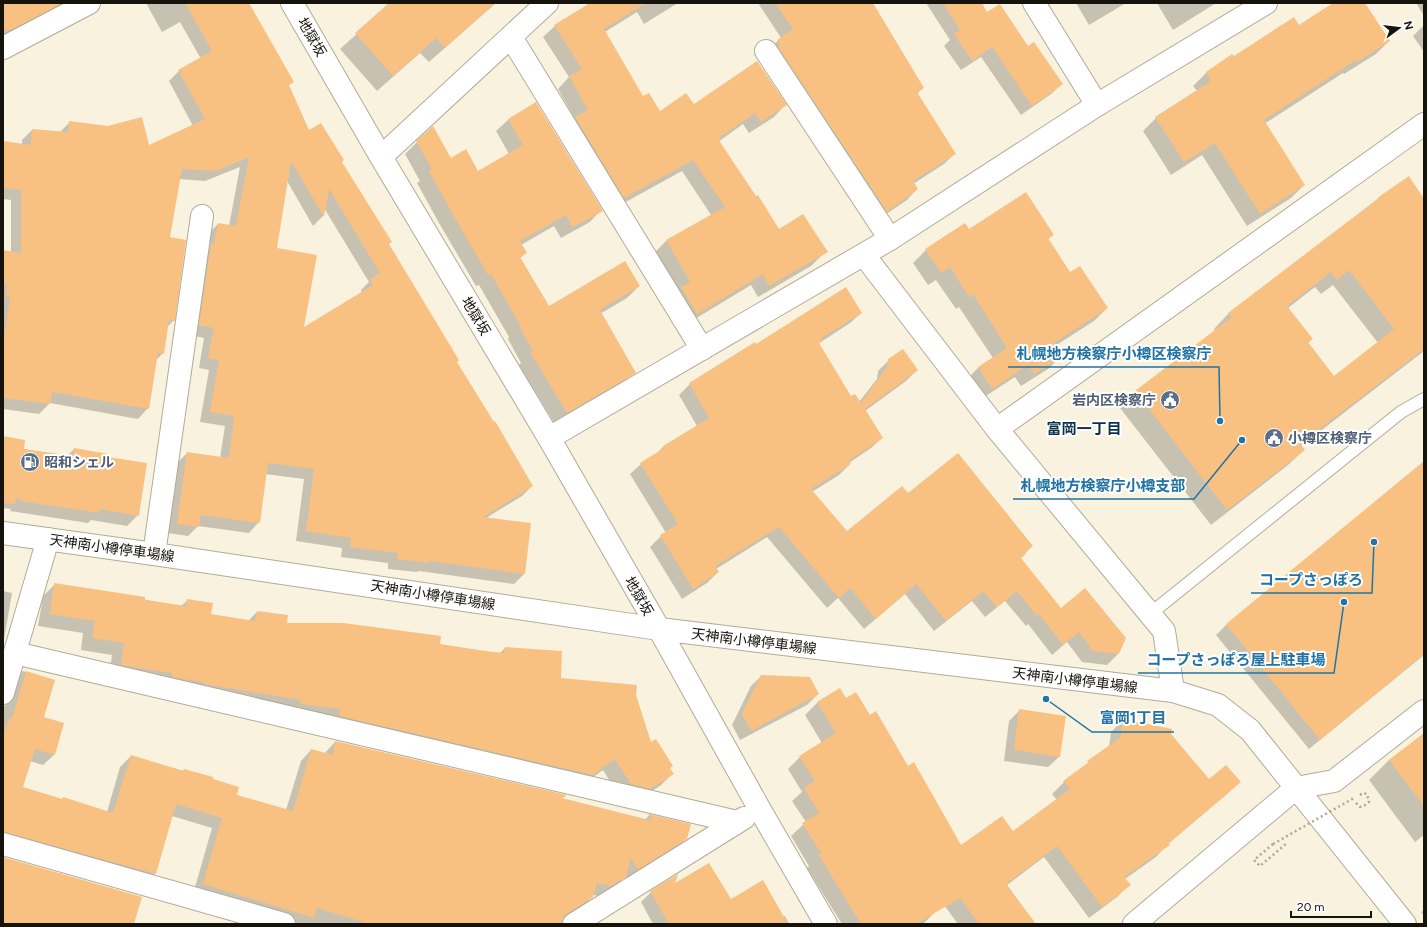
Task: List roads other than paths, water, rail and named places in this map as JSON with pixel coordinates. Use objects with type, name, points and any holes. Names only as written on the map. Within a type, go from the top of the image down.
[{"type":"street","points":[[3,48],[89,3]]},
{"type":"street","points":[[381,157],[547,3]]},
{"type":"street","points":[[1034,3],[1097,105]]},
{"type":"street","points":[[549,438],[864,255],[1097,105],[1263,4]]},
{"type":"street","name":"地獄坂","points":[[297,5],[381,157],[549,438],[826,924]]},
{"type":"street","points":[[511,37],[702,349]]},
{"type":"street","points":[[766,51],[890,239]]},
{"type":"street","points":[[997,429],[1424,124]]},
{"type":"street","points":[[154,554],[202,216]]},
{"type":"street","points":[[864,255],[997,429],[1164,631],[1173,691]]},
{"type":"street","name":"天神南小樽停車場線","points":[[3,533],[659,629],[1173,691],[1218,705],[1250,730],[1405,924]]},
{"type":"street","points":[[3,693],[48,539]]},
{"type":"street","points":[[14,653],[737,822]]},
{"type":"street","points":[[1134,924],[1296,788],[1334,781],[1424,710]]},
{"type":"street","points":[[574,924],[597,918],[759,808]]},
{"type":"street","points":[[3,844],[284,924]]},
{"type":"lane","points":[[1150,614],[1401,412],[1424,399]]},
{"type":"place","name":"岩内区検察庁","points":[[1170,400]]},
{"type":"place","name":"札幌地方検察庁小樽区検察庁","points":[[1220,421]]},
{"type":"place","name":"小樽区検察庁","points":[[1274,438]]},
{"type":"place","name":"札幌地方検察庁小樽支部","points":[[1242,440]]},
{"type":"place","name":"昭和シェル","points":[[30,462]]},
{"type":"place","name":"コープさっぽろ","points":[[1374,542]]},
{"type":"place","name":"コープさっぽろ屋上駐車場","points":[[1344,602]]},
{"type":"place","name":"富岡1丁目","points":[[1046,699]]},
{"type":"district","name":"富岡一丁目","points":[[1084,429]]}]
